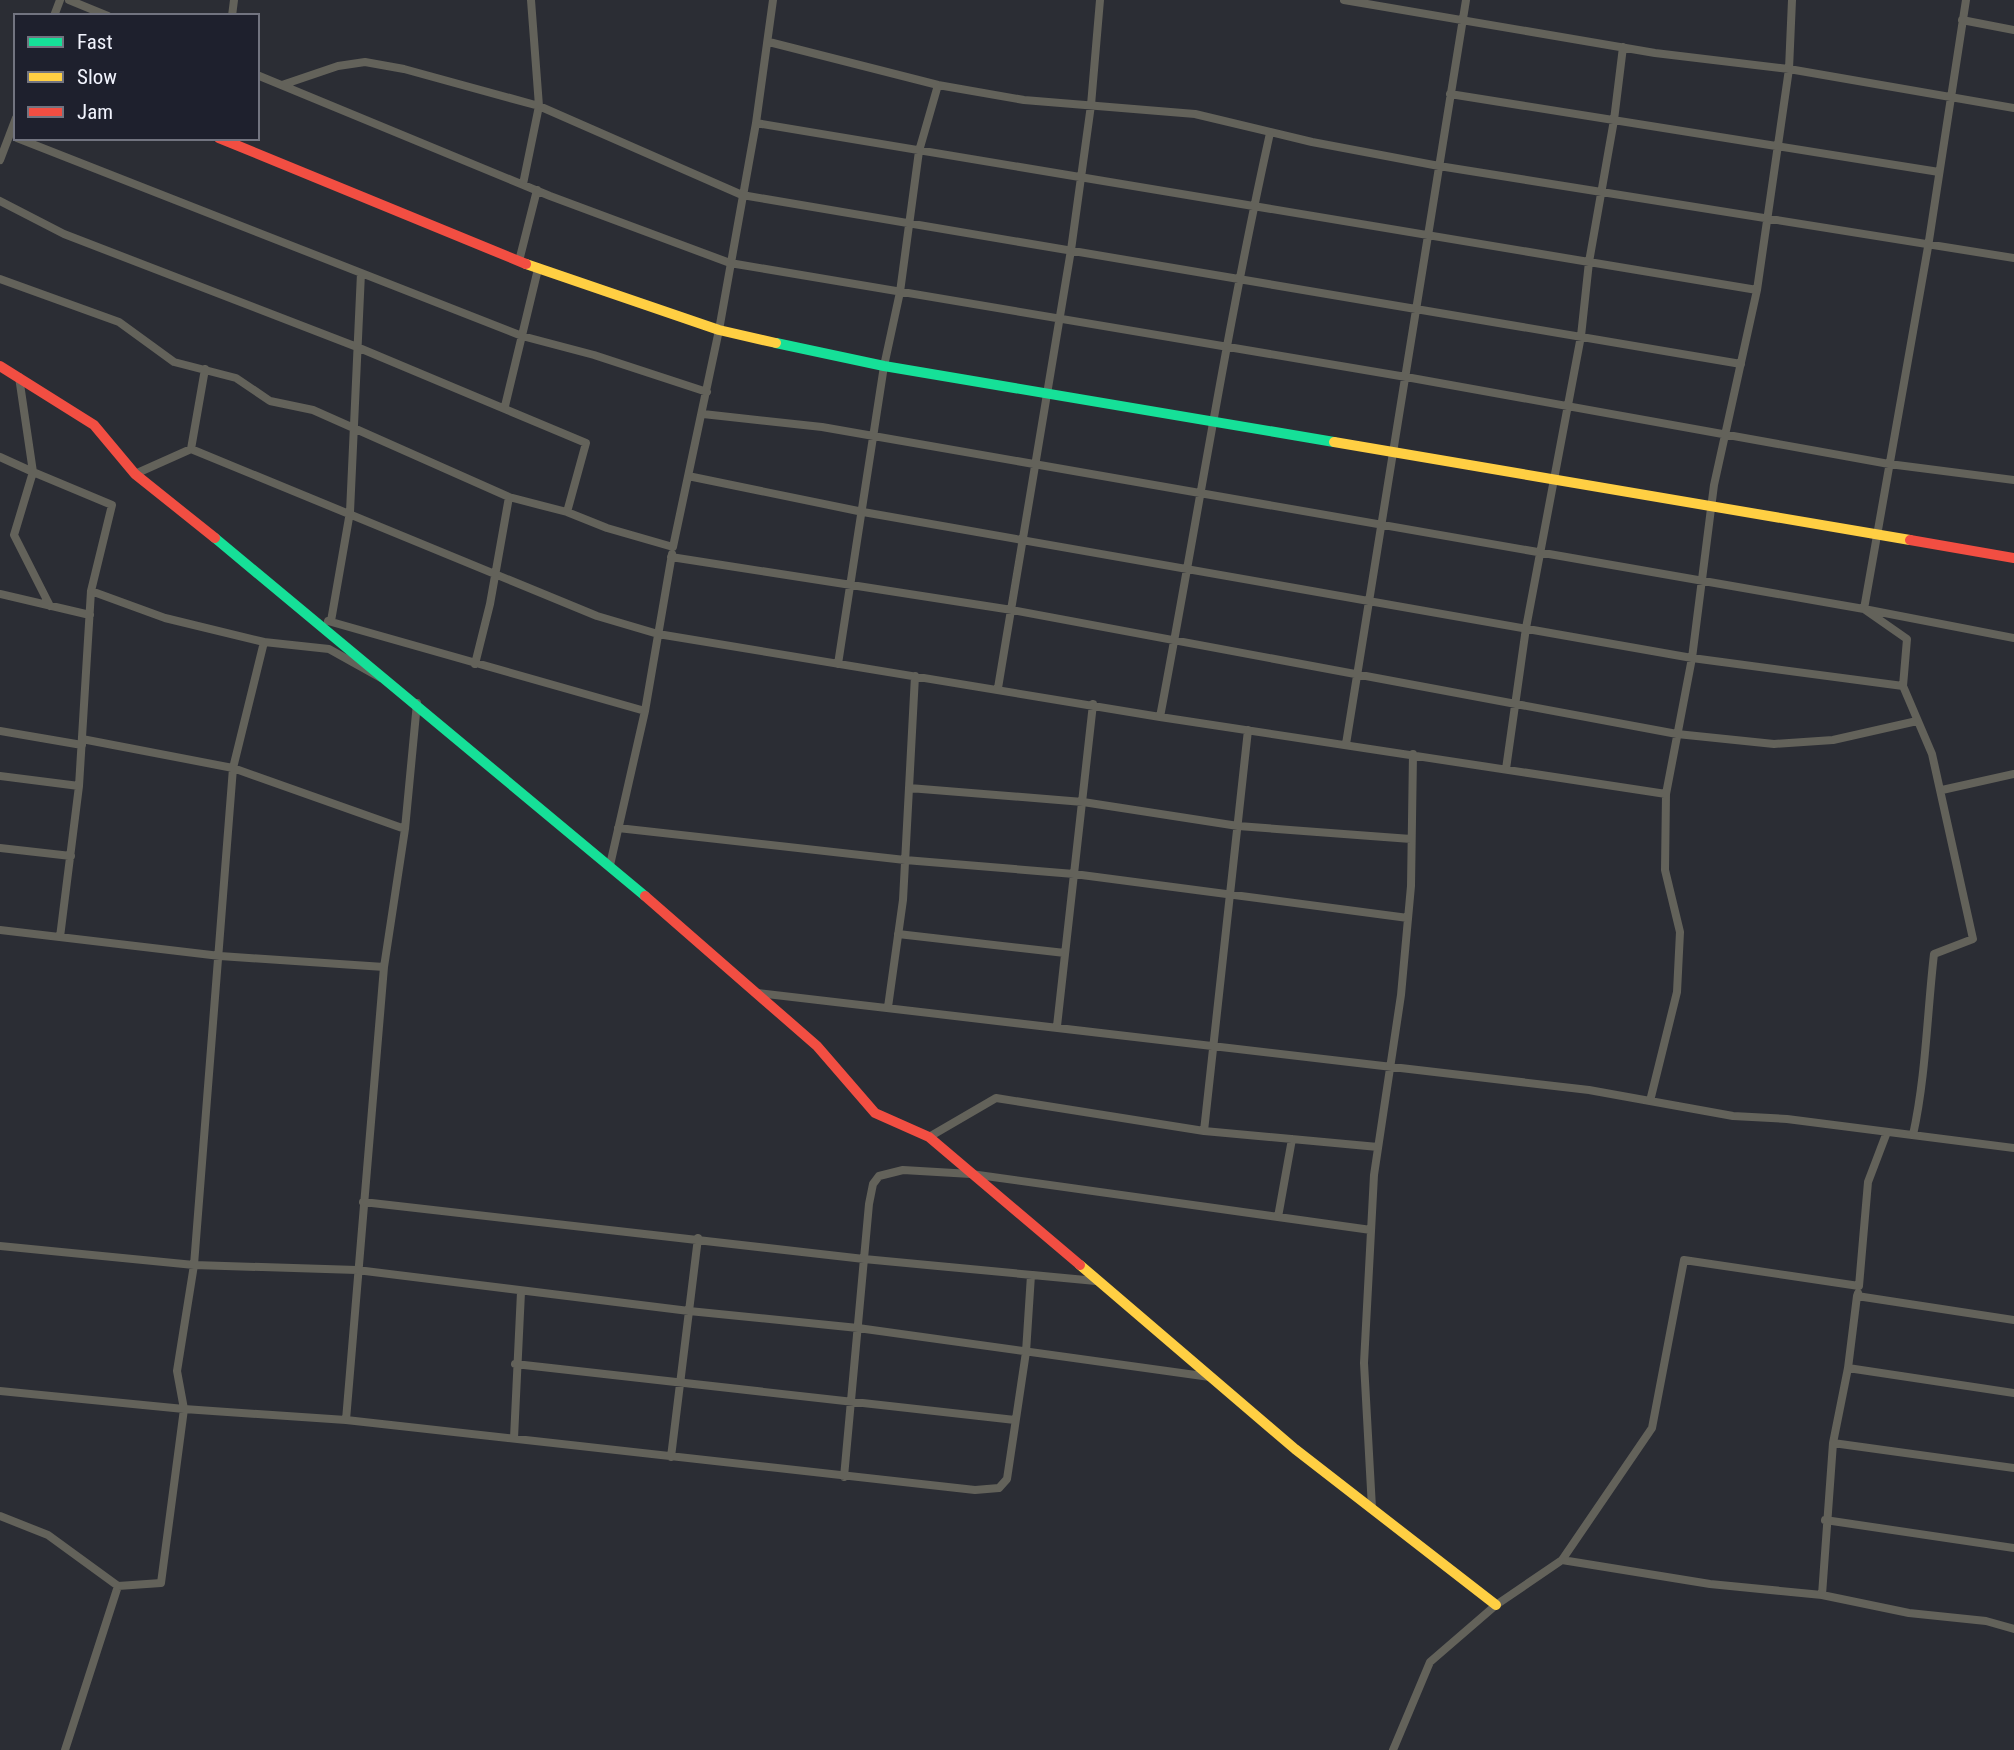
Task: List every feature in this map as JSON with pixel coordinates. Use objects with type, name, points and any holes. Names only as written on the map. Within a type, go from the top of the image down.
[{"type":"street","points":[[69,0],[103,14]]},
{"type":"street","points":[[523,184],[539,106],[530,0]]},
{"type":"street","points":[[610,865],[645,710],[671,557],[719,330],[756,123],[773,0]]},
{"type":"street","points":[[998,688],[1071,250],[1091,105],[1100,0]]},
{"type":"street","points":[[1344,0],[1623,47],[1789,69],[2014,108]]},
{"type":"street","points":[[1346,744],[1466,0]]},
{"type":"street","points":[[1650,1101],[1677,992],[1680,932],[1665,870],[1666,794],[1692,658],[1710,508],[1757,290],[1789,69],[1792,0]]},
{"type":"street","points":[[1864,609],[1928,247],[1966,0]]},
{"type":"street","points":[[1962,20],[2014,30]]},
{"type":"street","points":[[769,42],[938,85],[1024,100],[1195,114],[1270,133],[1439,166],[1928,247],[2014,258]]},
{"type":"street","points":[[1506,769],[1526,628],[1581,337],[1588,262],[1614,120],[1623,47]]},
{"type":"street","points":[[282,85],[338,66],[365,62],[404,69],[539,106],[742,195],[1741,363]]},
{"type":"street","points":[[259,76],[537,190],[730,263],[1406,377],[1889,464],[2014,480]]},
{"type":"street","points":[[838,664],[876,437],[884,366],[900,292],[919,151],[938,85]]},
{"type":"street","points":[[1450,94],[1939,172]]},
{"type":"street","points":[[756,123],[1757,290]]},
{"type":"street","points":[[1160,717],[1202,495],[1226,348],[1270,133]]},
{"type":"street","points":[[0,160],[14,137]]},
{"type":"street","points":[[22,140],[522,336],[707,392]]},
{"type":"street","points":[[224,140],[538,269],[719,330],[884,366],[1393,455],[2014,558]]},
{"type":"street","points":[[519,261],[537,190]]},
{"type":"street","points":[[0,201],[64,234],[505,406],[586,443],[567,512]]},
{"type":"street","points":[[505,406],[538,269]]},
{"type":"street","points":[[331,621],[350,512],[361,273]]},
{"type":"street","points":[[0,279],[118,322],[174,362],[236,378],[270,401],[313,410],[509,497],[567,512],[607,528],[673,547]]},
{"type":"street","points":[[0,366],[94,425],[135,474],[316,619],[610,865],[817,1046],[875,1113],[929,1138],[1210,1377],[1496,1605]]},
{"type":"street","points":[[191,449],[205,369]]},
{"type":"street","points":[[19,377],[33,472],[14,535],[50,606]]},
{"type":"street","points":[[703,414],[822,427],[1034,466],[1702,580],[2014,638]]},
{"type":"street","points":[[135,474],[191,449],[350,512],[597,616],[658,634],[998,688],[1160,717],[1666,794]]},
{"type":"street","points":[[0,457],[112,505],[91,592],[79,786],[60,937]]},
{"type":"street","points":[[688,476],[863,512],[1692,658],[1903,686]]},
{"type":"street","points":[[475,664],[509,497]]},
{"type":"street","points":[[671,557],[1012,610],[1677,734],[1774,744],[1833,740],[1917,721]]},
{"type":"street","points":[[91,592],[164,618],[264,642],[329,649],[397,687]]},
{"type":"street","points":[[0,594],[90,615]]},
{"type":"street","points":[[1864,609],[1907,639],[1903,686],[1932,754],[1942,790],[1973,939],[1934,954],[1921,1098],[1913,1135]]},
{"type":"street","points":[[316,619],[645,710]]},
{"type":"street","points":[[0,1517],[48,1535],[118,1586],[161,1583],[184,1409],[177,1371],[194,1265],[233,768],[264,642]]},
{"type":"street","points":[[888,1007],[905,860],[915,676]]},
{"type":"street","points":[[346,1420],[384,967],[405,829],[417,703]]},
{"type":"street","points":[[1057,1026],[1093,704]]},
{"type":"street","points":[[1204,1130],[1248,730]]},
{"type":"street","points":[[0,731],[233,768],[405,829]]},
{"type":"street","points":[[1372,1508],[1364,1363],[1371,1230],[1378,1147],[1391,1067],[1408,918],[1413,754]]},
{"type":"street","points":[[1942,790],[2014,774]]},
{"type":"street","points":[[0,776],[79,786]]},
{"type":"street","points":[[909,788],[1083,802],[1238,826],[1411,839]]},
{"type":"street","points":[[618,828],[905,860],[1074,874],[1408,918]]},
{"type":"street","points":[[0,848],[71,856]]},
{"type":"street","points":[[0,930],[220,956],[384,967]]},
{"type":"street","points":[[898,934],[1065,953]]},
{"type":"street","points":[[758,993],[1589,1090],[1733,1116],[1787,1118],[2014,1148]]},
{"type":"street","points":[[929,1138],[996,1098],[1204,1130],[1378,1147]]},
{"type":"street","points":[[1822,1595],[1825,1520],[1833,1443],[1848,1368],[1859,1286],[1868,1182],[1887,1132]]},
{"type":"street","points":[[1278,1217],[1292,1139]]},
{"type":"street","points":[[844,1477],[869,1204],[873,1184],[879,1176],[903,1170],[971,1174],[1371,1230]]},
{"type":"street","points":[[363,1202],[698,1238],[864,1259],[1096,1281]]},
{"type":"street","points":[[671,1457],[698,1238]]},
{"type":"street","points":[[0,1246],[194,1265],[357,1270],[521,1292],[858,1328],[1210,1377]]},
{"type":"street","points":[[1393,1750],[1430,1662],[1496,1605],[1562,1560],[1652,1428],[1684,1260],[1859,1286]]},
{"type":"street","points":[[0,1391],[184,1409],[346,1420],[844,1477],[975,1490],[999,1488],[1007,1479],[1026,1352],[1031,1275]]},
{"type":"street","points":[[514,1438],[515,1364],[521,1292]]},
{"type":"street","points":[[1857,1296],[2014,1320]]},
{"type":"street","points":[[515,1364],[1015,1420]]},
{"type":"street","points":[[1848,1368],[2014,1393]]},
{"type":"street","points":[[1833,1443],[2014,1468]]},
{"type":"street","points":[[1825,1520],[2014,1548]]},
{"type":"street","points":[[1562,1560],[1710,1584],[1822,1595],[1909,1613],[1986,1621],[2014,1629]]},
{"type":"street","points":[[65,1750],[118,1586]]},
{"type":"traffic: fast","points":[[776,343],[884,366],[1334,442]]},
{"type":"traffic: fast","points":[[215,538],[645,896]]},
{"type":"traffic: slow","points":[[526,264],[719,330],[776,343]]},
{"type":"traffic: slow","points":[[1334,442],[1910,540]]},
{"type":"traffic: slow","points":[[1080,1265],[1295,1449],[1496,1605]]},
{"type":"traffic: jam","points":[[224,140],[526,264]]},
{"type":"traffic: jam","points":[[0,366],[94,425],[135,474],[215,538]]},
{"type":"traffic: jam","points":[[1910,540],[2014,558]]},
{"type":"traffic: jam","points":[[645,896],[817,1046],[875,1113],[929,1137],[1080,1265]]}]
